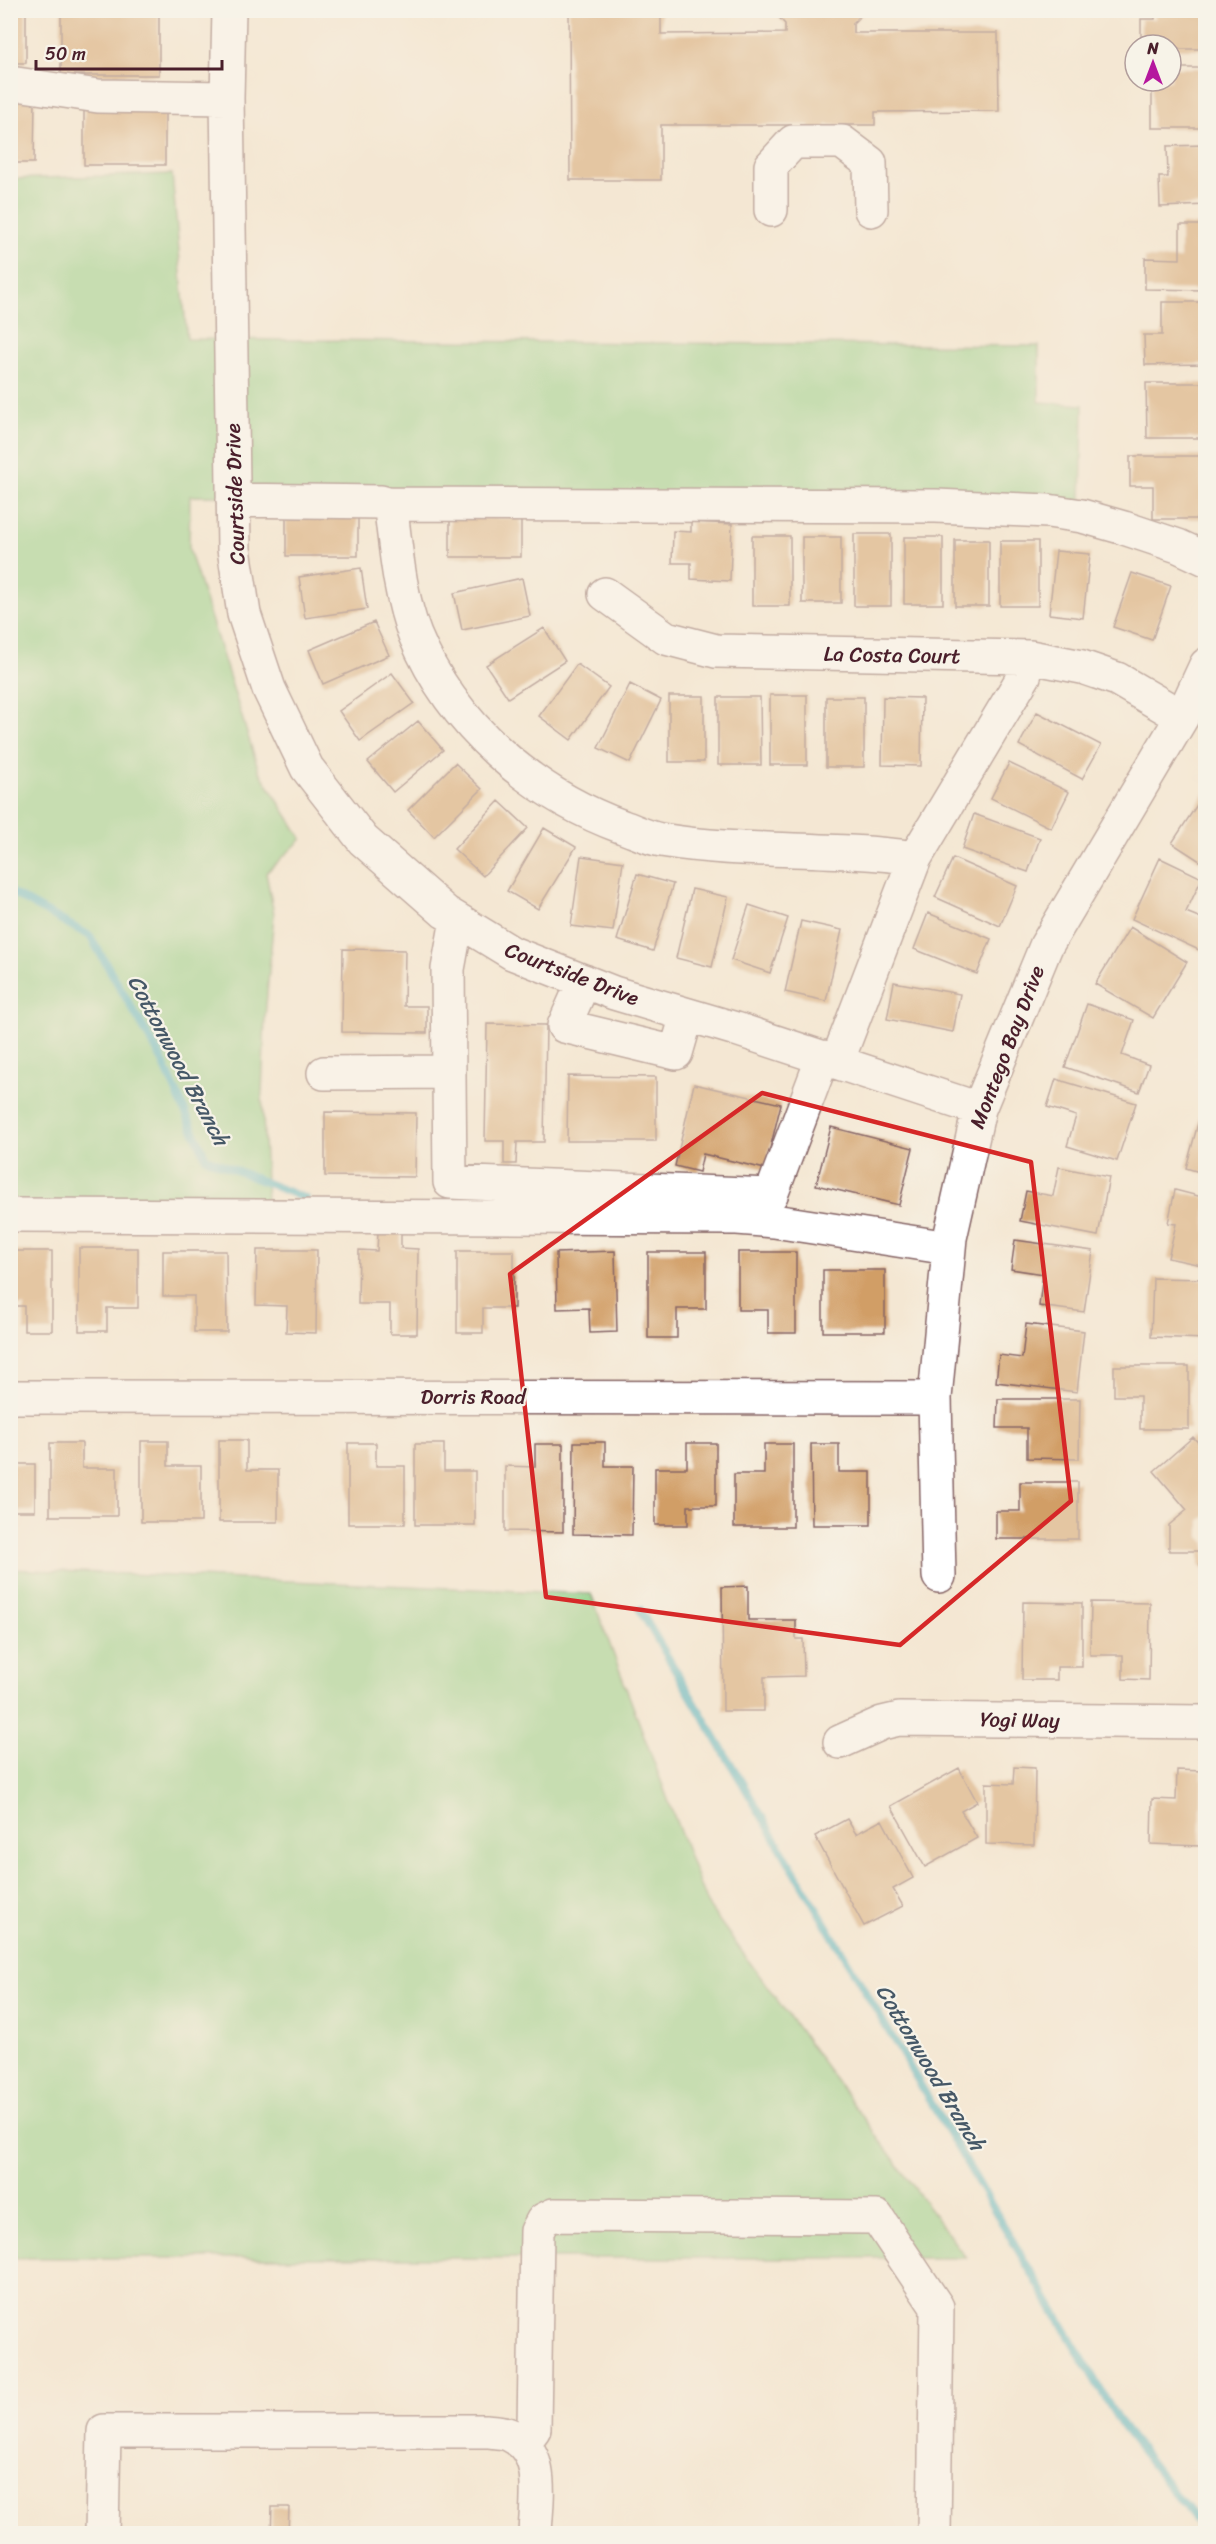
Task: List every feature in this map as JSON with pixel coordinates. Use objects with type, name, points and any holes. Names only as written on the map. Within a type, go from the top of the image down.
[{"type":"street","name":"Courtside Drive","points":[[229,10],[227,98],[234,549],[244,614],[269,689],[307,768],[363,840],[445,912],[512,954],[614,993],[979,1109]]},
{"type":"street","points":[[10,83],[98,96],[227,98]]},
{"type":"street","points":[[771,210],[771,166],[793,142],[842,142],[870,163],[871,210]]},
{"type":"street","points":[[233,500],[381,502],[387,504],[936,506],[1048,511],[1082,516],[1124,528],[1178,546],[1206,559]]},
{"type":"street","points":[[387,504],[391,510],[404,595],[415,634],[434,673],[467,719],[502,757],[555,796],[603,820],[658,840],[721,849],[868,851],[915,858]]},
{"type":"street","name":"La Costa Court","points":[[605,594],[666,638],[716,651],[1029,657],[1082,667],[1117,679],[1182,717]]},
{"type":"street","points":[[457,920],[448,969],[450,1182],[771,1195],[915,858],[1024,676],[1029,657]]},
{"type":"street","name":"Montego Bay Drive","points":[[939,1576],[935,1398],[949,1248],[979,1109],[1046,946],[1182,717],[1206,665]]},
{"type":"street","points":[[584,981],[564,1026],[676,1053],[687,1015]]},
{"type":"street","points":[[324,1073],[449,1072]]},
{"type":"street","points":[[10,1215],[737,1218],[774,1221],[949,1248]]},
{"type":"street","name":"Dorris Road","points":[[10,1397],[935,1398]]},
{"type":"street","name":"Yogi Way","points":[[840,1742],[882,1723],[899,1719],[1206,1722]]},
{"type":"street","points":[[523,2444],[534,2428],[537,2231],[543,2220],[553,2215],[878,2217],[937,2307],[934,2534]]},
{"type":"street","points":[[102,2534],[104,2431],[487,2431],[509,2435],[523,2444],[533,2458],[536,2471],[535,2534]]},
{"type":"highlighted area","points":[[762,1093],[1031,1162],[1071,1501],[900,1645],[546,1597],[510,1274]]},
{"type":"green space","points":[[172,174],[187,339],[1039,346],[1039,402],[1083,405],[1081,502],[190,496],[189,549],[259,771],[302,839],[266,873],[274,914],[265,1017],[262,1093],[267,1204],[11,1204],[10,179]]},
{"type":"green space","points":[[11,1569],[591,1594],[707,1904],[966,2258],[11,2258]]},
{"type":"building","points":[[10,10],[26,10],[26,63],[10,63]]},
{"type":"building","points":[[61,10],[159,10],[159,75],[61,75]]},
{"type":"building","points":[[569,10],[661,10],[661,34],[785,33],[785,24],[772,10],[866,10],[853,23],[853,33],[998,33],[999,111],[875,112],[875,125],[826,125],[826,157],[809,157],[809,125],[661,125],[661,180],[570,180]]},
{"type":"building","points":[[1155,10],[1206,10],[1206,49],[1183,49],[1183,33],[1141,33],[1141,19],[1155,19]]},
{"type":"building","points":[[1183,68],[1206,68],[1206,128],[1152,128],[1152,93],[1183,93]]},
{"type":"building","points":[[10,100],[35,100],[34,163],[10,163]]},
{"type":"building","points":[[84,105],[165,105],[165,165],[84,165]]},
{"type":"building","points":[[1206,145],[1206,205],[1160,207],[1159,177],[1168,177],[1167,146]]},
{"type":"building","points":[[1180,225],[1206,225],[1206,290],[1145,289],[1145,258],[1180,259]]},
{"type":"building","points":[[1162,302],[1206,302],[1206,364],[1145,365],[1144,335],[1162,335]]},
{"type":"building","points":[[1146,383],[1206,383],[1206,438],[1147,438]]},
{"type":"building","points":[[1130,456],[1202,456],[1202,519],[1153,519],[1153,486],[1130,486]]},
{"type":"building","points":[[286,517],[358,517],[358,556],[286,556]]},
{"type":"building","points":[[450,518],[521,518],[521,557],[450,557]]},
{"type":"building","points":[[691,522],[732,524],[730,581],[691,579],[691,563],[672,563],[673,531],[691,532]]},
{"type":"building","points":[[854,534],[891,534],[891,606],[854,606]]},
{"type":"building","points":[[752,536],[790,536],[790,606],[752,606]]},
{"type":"building","points":[[802,537],[841,537],[841,603],[802,603]]},
{"type":"building","points":[[904,537],[943,537],[943,604],[904,604]]},
{"type":"building","points":[[955,540],[989,540],[989,606],[955,606]]},
{"type":"building","points":[[1000,541],[1038,541],[1038,606],[1000,606]]},
{"type":"building","points":[[1056,551],[1090,554],[1083,618],[1049,614]]},
{"type":"building","points":[[361,568],[367,609],[305,618],[299,577]]},
{"type":"building","points":[[1132,573],[1171,586],[1152,640],[1113,627]]},
{"type":"building","points":[[522,578],[530,616],[462,630],[454,593]]},
{"type":"building","points":[[374,622],[389,655],[323,684],[309,650]]},
{"type":"building","points":[[544,628],[565,661],[508,698],[486,665]]},
{"type":"building","points":[[577,664],[609,687],[571,740],[539,716]]},
{"type":"building","points":[[392,673],[414,703],[360,741],[339,711]]},
{"type":"building","points":[[630,684],[661,700],[630,763],[598,748]]},
{"type":"building","points":[[770,695],[807,695],[807,765],[770,765]]},
{"type":"building","points":[[669,696],[704,696],[704,762],[669,762]]},
{"type":"building","points":[[718,697],[760,697],[761,765],[718,765]]},
{"type":"building","points":[[826,697],[864,697],[864,767],[826,767]]},
{"type":"building","points":[[883,697],[922,698],[921,766],[882,765]]},
{"type":"building","points":[[1037,712],[1101,745],[1082,779],[1019,745]]},
{"type":"building","points":[[418,721],[443,750],[393,792],[368,762]]},
{"type":"building","points":[[455,763],[482,789],[434,837],[408,810]]},
{"type":"building","points":[[1009,763],[1069,792],[1051,828],[991,798]]},
{"type":"building","points":[[1206,791],[1206,865],[1172,843]]},
{"type":"building","points":[[499,801],[528,828],[483,876],[454,849]]},
{"type":"building","points":[[974,814],[1040,838],[1028,872],[962,849]]},
{"type":"building","points":[[544,828],[576,847],[538,909],[507,891]]},
{"type":"building","points":[[581,856],[623,862],[613,931],[571,926]]},
{"type":"building","points":[[953,858],[1017,886],[1000,926],[935,897]]},
{"type":"building","points":[[1160,858],[1202,878],[1186,912],[1206,920],[1206,940],[1201,951],[1132,919]]},
{"type":"building","points":[[637,874],[673,884],[653,951],[617,940]]},
{"type":"building","points":[[692,889],[728,897],[712,967],[676,958]]},
{"type":"building","points":[[749,905],[788,918],[770,973],[731,960]]},
{"type":"building","points":[[928,913],[991,939],[977,974],[914,949]]},
{"type":"building","points":[[801,921],[842,930],[826,1001],[785,992]]},
{"type":"building","points":[[1130,927],[1187,962],[1153,1018],[1095,984]]},
{"type":"building","points":[[343,949],[405,950],[404,1006],[427,1006],[427,1033],[342,1032]]},
{"type":"building","points":[[894,982],[960,994],[953,1032],[887,1019]]},
{"type":"building","points":[[1087,1004],[1134,1020],[1122,1055],[1149,1065],[1139,1092],[1065,1067]]},
{"type":"building","points":[[487,1024],[546,1025],[544,1142],[517,1142],[516,1164],[504,1164],[504,1141],[485,1141]]},
{"type":"building","points":[[568,1076],[656,1077],[656,1141],[567,1141]]},
{"type":"building","points":[[1056,1079],[1136,1103],[1117,1161],[1067,1146],[1076,1116],[1047,1107]]},
{"type":"building","points":[[694,1084],[781,1104],[765,1169],[703,1154],[699,1172],[675,1166]]},
{"type":"building","points":[[325,1112],[416,1113],[415,1177],[325,1176]]},
{"type":"building","points":[[1201,1112],[1206,1114],[1206,1174],[1186,1168]]},
{"type":"building","points":[[831,1127],[913,1148],[899,1205],[816,1185]]},
{"type":"building","points":[[1059,1167],[1109,1177],[1098,1236],[1020,1221],[1026,1191],[1053,1196]]},
{"type":"building","points":[[1175,1190],[1206,1198],[1206,1266],[1168,1258],[1176,1224],[1168,1223]]},
{"type":"building","points":[[378,1232],[401,1233],[401,1248],[418,1249],[417,1334],[390,1334],[390,1304],[358,1304],[359,1250],[377,1251]]},
{"type":"building","points":[[1015,1240],[1093,1251],[1084,1312],[1039,1306],[1043,1274],[1011,1269]]},
{"type":"building","points":[[79,1248],[138,1248],[138,1308],[107,1308],[107,1331],[79,1331]]},
{"type":"building","points":[[257,1250],[317,1250],[316,1333],[286,1332],[287,1306],[256,1305]]},
{"type":"building","points":[[10,1251],[52,1251],[52,1331],[24,1331],[24,1306],[10,1306]]},
{"type":"building","points":[[163,1251],[226,1251],[227,1332],[194,1332],[194,1296],[163,1296]]},
{"type":"building","points":[[457,1251],[514,1251],[514,1308],[483,1308],[483,1333],[457,1333]]},
{"type":"building","points":[[615,1251],[617,1332],[590,1333],[589,1308],[557,1309],[556,1253]]},
{"type":"building","points":[[648,1252],[706,1252],[706,1309],[677,1309],[677,1338],[648,1338]]},
{"type":"building","points":[[738,1252],[796,1252],[796,1333],[768,1333],[768,1310],[738,1310]]},
{"type":"building","points":[[823,1270],[885,1270],[885,1332],[823,1332]]},
{"type":"building","points":[[1153,1278],[1206,1279],[1206,1339],[1151,1337]]},
{"type":"building","points":[[1026,1324],[1084,1331],[1077,1392],[996,1382],[999,1355],[1022,1358]]},
{"type":"building","points":[[1114,1366],[1189,1366],[1189,1429],[1140,1429],[1140,1396],[1114,1396]]},
{"type":"building","points":[[998,1399],[1080,1399],[1079,1459],[1027,1458],[1027,1428],[997,1428]]},
{"type":"building","points":[[1193,1437],[1206,1451],[1206,1516],[1200,1520],[1200,1537],[1206,1543],[1206,1571],[1200,1565],[1200,1551],[1169,1551],[1169,1525],[1187,1510],[1154,1471]]},
{"type":"building","points":[[219,1440],[247,1440],[247,1470],[278,1470],[278,1522],[219,1522]]},
{"type":"building","points":[[141,1441],[168,1441],[168,1466],[201,1466],[201,1522],[141,1522]]},
{"type":"building","points":[[574,1442],[605,1442],[605,1466],[633,1466],[632,1535],[573,1534]]},
{"type":"building","points":[[50,1443],[82,1443],[82,1468],[117,1468],[117,1516],[50,1516]]},
{"type":"building","points":[[348,1443],[376,1443],[376,1466],[405,1466],[405,1524],[348,1524]]},
{"type":"building","points":[[687,1443],[716,1443],[716,1506],[688,1506],[688,1525],[655,1525],[655,1468],[687,1468]]},
{"type":"building","points":[[415,1444],[444,1444],[444,1471],[475,1471],[475,1525],[415,1525]]},
{"type":"building","points":[[535,1444],[563,1444],[563,1532],[505,1531],[505,1466],[535,1467]]},
{"type":"building","points":[[764,1444],[793,1444],[793,1527],[734,1527],[734,1474],[764,1474]]},
{"type":"building","points":[[811,1444],[839,1444],[839,1472],[871,1472],[871,1525],[812,1525]]},
{"type":"building","points":[[10,1464],[35,1464],[35,1511],[10,1511]]},
{"type":"building","points":[[1020,1482],[1078,1482],[1078,1539],[996,1539],[996,1511],[1020,1511]]},
{"type":"building","points":[[748,1586],[748,1620],[796,1620],[796,1639],[803,1639],[804,1676],[764,1677],[764,1711],[723,1711],[722,1587]]},
{"type":"building","points":[[1023,1602],[1082,1603],[1082,1667],[1057,1667],[1057,1680],[1022,1680]]},
{"type":"building","points":[[1091,1602],[1150,1603],[1149,1680],[1123,1679],[1123,1655],[1090,1655]]},
{"type":"building","points":[[1014,1767],[1035,1768],[1034,1845],[986,1844],[986,1783],[1013,1784]]},
{"type":"building","points":[[959,1768],[977,1802],[961,1811],[977,1838],[925,1867],[891,1806]]},
{"type":"building","points":[[1177,1770],[1202,1771],[1200,1846],[1151,1844],[1152,1799],[1176,1800]]},
{"type":"building","points":[[847,1819],[856,1834],[882,1820],[913,1878],[893,1889],[903,1906],[864,1926],[815,1836]]},
{"type":"building","points":[[272,2507],[289,2507],[288,2534],[271,2534]]},
{"type":"waterway","name":"Cottonwood Branch","points":[[10,892],[90,936],[161,1058],[206,1158],[306,1199]]},
{"type":"waterway","name":"Cottonwood Branch","points":[[640,1610],[1122,2426],[1206,2533]]}]
